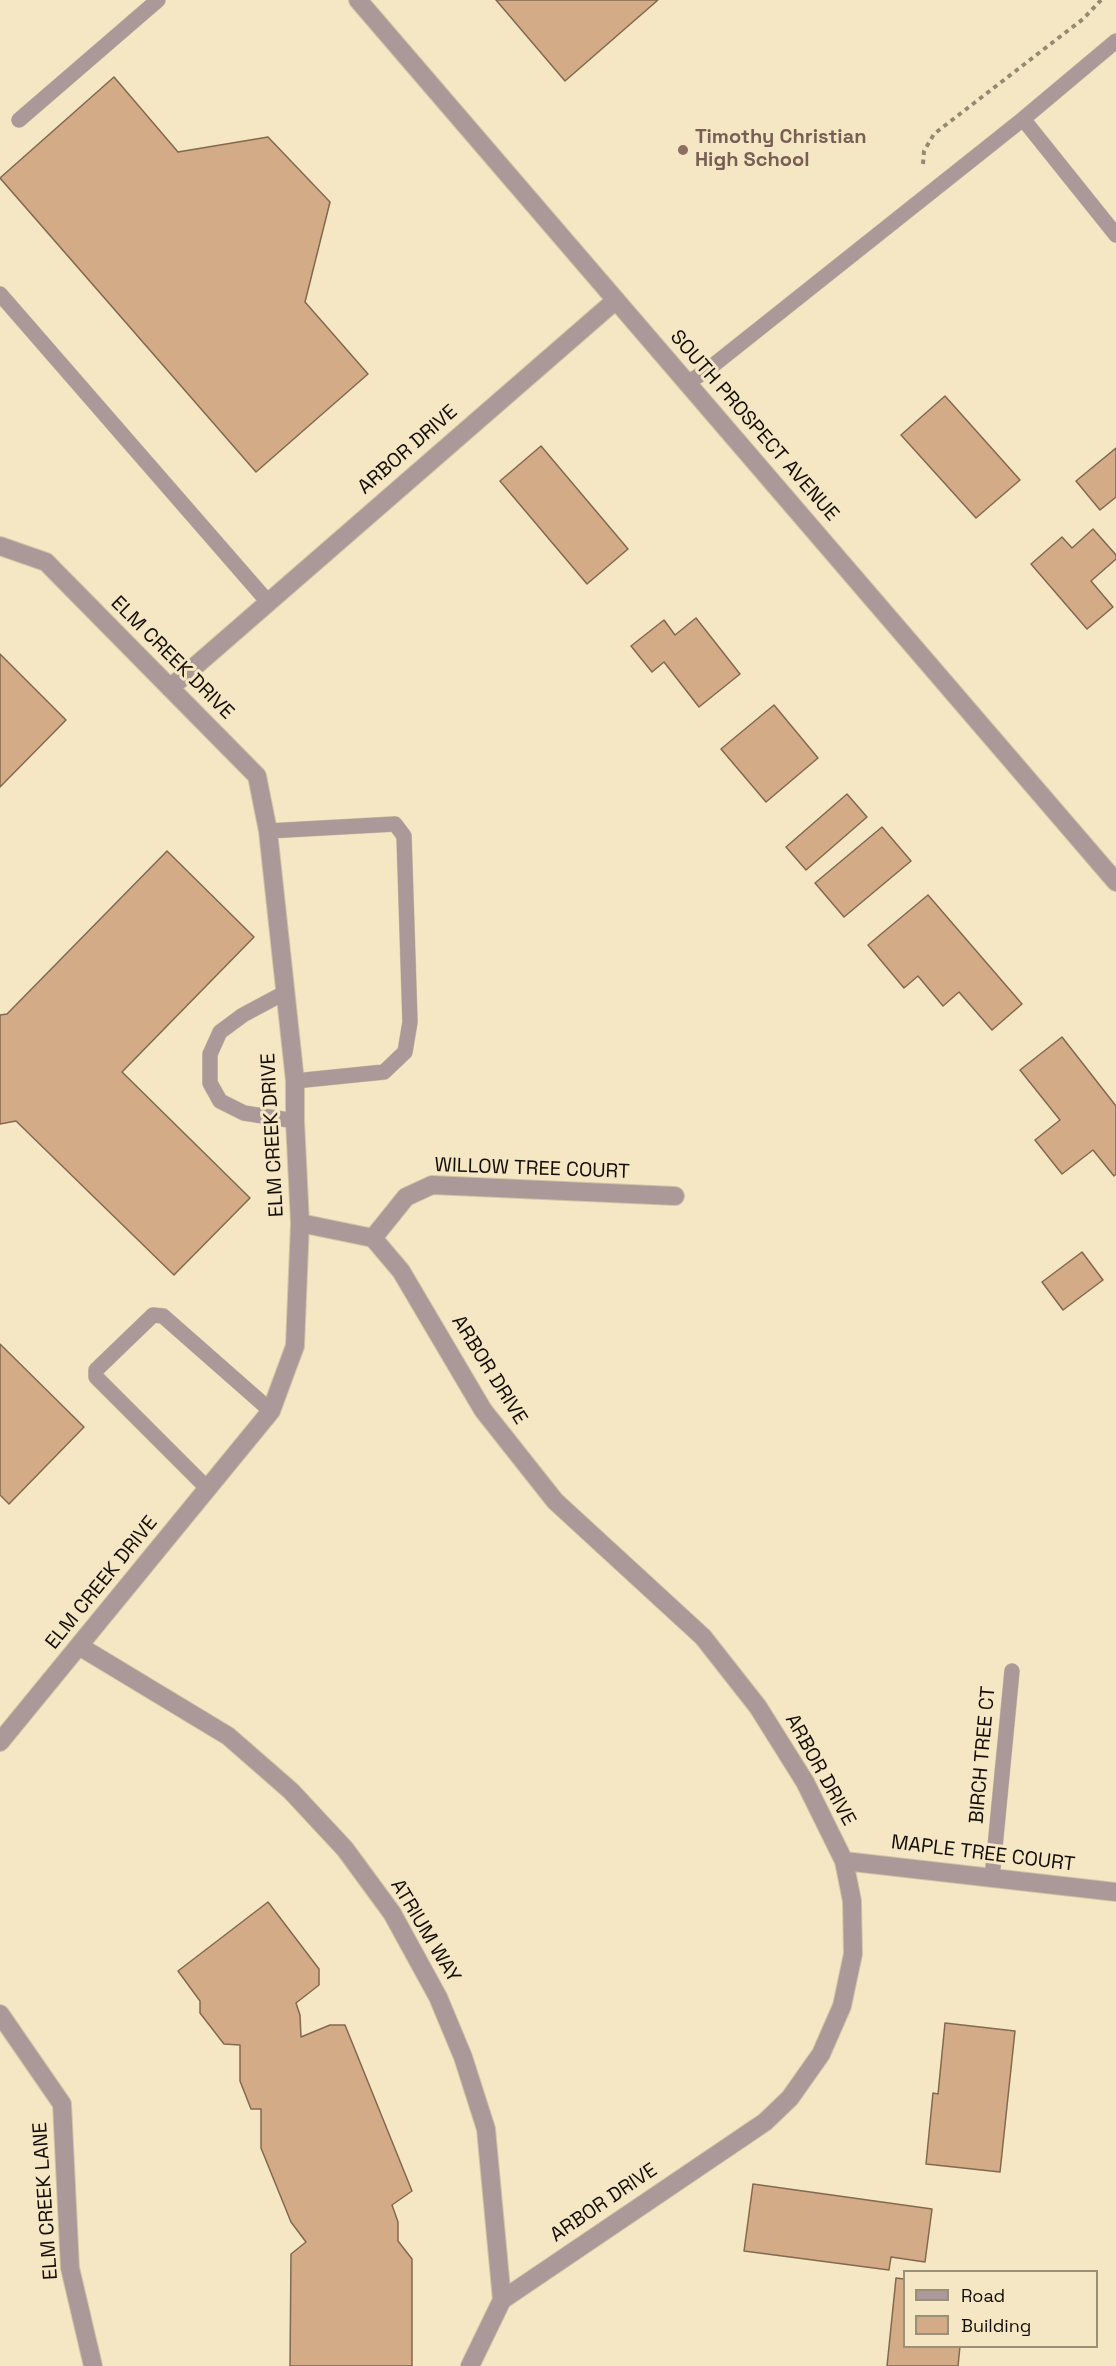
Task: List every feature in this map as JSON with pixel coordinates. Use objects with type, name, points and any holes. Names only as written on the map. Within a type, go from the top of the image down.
[{"type":"street","name":"SOUTH PROSPECT AVENUE","points":[[358,0],[1116,882]]},
{"type":"street","name":"ARBOR DRIVE","points":[[170,688],[616,300]]},
{"type":"street","name":"ELM CREEK DRIVE","points":[[0,546],[46,562],[257,776],[268,831],[295,1081],[300,1222],[295,1346],[271,1411],[0,1742]]},
{"type":"street","name":"WILLOW TREE COURT","points":[[373,1238],[406,1197],[432,1185],[675,1196]]},
{"type":"street","points":[[300,1222],[373,1238]]},
{"type":"street","name":"ARBOR DRIVE","points":[[373,1238],[401,1271],[483,1410],[555,1501],[703,1637],[758,1707],[805,1782],[844,1861],[852,1901],[853,1954],[842,2006],[821,2054],[790,2098],[765,2122],[502,2300]]},
{"type":"street","name":"ATRIUM WAY","points":[[79,1646],[228,1736],[291,1791],[345,1849],[393,1913],[438,1997],[463,2057],[486,2128],[502,2300]]},
{"type":"street","name":"MAPLE TREE COURT","points":[[844,1861],[1116,1892]]},
{"type":"street","name":"ELM CREEK LANE","points":[[0,2014],[62,2104],[70,2268],[93,2366]]},
{"type":"street","points":[[471,2366],[502,2300]]},
{"type":"lane","points":[[19,120],[158,0]]},
{"type":"lane","points":[[687,383],[706,371],[1023,119],[1116,41]]},
{"type":"lane","points":[[1023,119],[1116,235]]},
{"type":"lane","points":[[0,294],[268,602]]},
{"type":"lane","points":[[268,831],[395,825],[404,836],[410,1022],[405,1052],[384,1072],[295,1081]]},
{"type":"lane","points":[[286,992],[243,1015],[220,1032],[210,1054],[210,1083],[220,1101],[244,1113],[295,1121]]},
{"type":"lane","points":[[208,1489],[96,1377],[96,1370],[153,1315],[163,1316],[271,1411]]},
{"type":"lane","name":"BIRCH TREE CT","points":[[992,1878],[1012,1671]]},
{"type":"path","points":[[936,188],[923,165],[924,151],[934,134],[1083,19],[1101,0]]},
{"type":"building","points":[[496,0],[658,0],[565,81]]},
{"type":"building","points":[[114,77],[178,152],[268,137],[330,202],[305,302],[368,374],[256,472],[0,178]]},
{"type":"building","points":[[945,396],[1020,480],[976,518],[901,435]]},
{"type":"building","points":[[541,446],[628,549],[587,584],[500,481]]},
{"type":"building","points":[[1116,448],[1116,497],[1100,510],[1076,481]]},
{"type":"building","points":[[1093,529],[1116,555],[1116,559],[1091,581],[1113,607],[1087,629],[1031,564],[1062,537],[1072,548]]},
{"type":"building","points":[[696,618],[740,674],[699,707],[664,662],[652,672],[631,646],[664,620],[675,635]]},
{"type":"building","points":[[0,654],[66,720],[0,787]]},
{"type":"building","points":[[774,705],[818,758],[766,802],[721,749]]},
{"type":"building","points":[[847,794],[867,817],[806,870],[786,847]]},
{"type":"building","points":[[882,827],[911,861],[844,917],[815,883]]},
{"type":"building","points":[[167,851],[254,937],[122,1072],[250,1198],[174,1275],[16,1121],[0,1124],[0,1015],[7,1014]]},
{"type":"building","points":[[928,895],[1022,1004],[992,1030],[959,992],[943,1006],[918,976],[904,988],[868,945]]},
{"type":"building","points":[[1062,1037],[1116,1106],[1116,1174],[1114,1176],[1093,1150],[1062,1174],[1035,1140],[1060,1120],[1020,1070]]},
{"type":"building","points":[[1082,1252],[1103,1280],[1063,1310],[1042,1282]]},
{"type":"building","points":[[0,1344],[84,1427],[9,1504],[0,1495]]},
{"type":"building","points":[[268,1902],[319,1969],[319,1985],[296,2003],[300,2015],[301,2037],[330,2025],[345,2025],[412,2191],[392,2205],[398,2222],[398,2241],[412,2259],[412,2366],[290,2366],[291,2254],[306,2242],[291,2222],[261,2148],[261,2109],[251,2109],[240,2081],[240,2045],[224,2044],[200,2013],[200,2001],[178,1971]]},
{"type":"building","points":[[945,2023],[1015,2031],[1000,2172],[926,2164],[933,2093],[938,2094]]},
{"type":"building","points":[[753,2184],[932,2209],[925,2262],[891,2257],[889,2270],[744,2251]]},
{"type":"building","points":[[896,2278],[903,2279],[903,2348],[960,2348],[958,2366],[887,2366]]},
{"type":"place","name":"Timothy Christian High School","points":[[683,150]]}]
